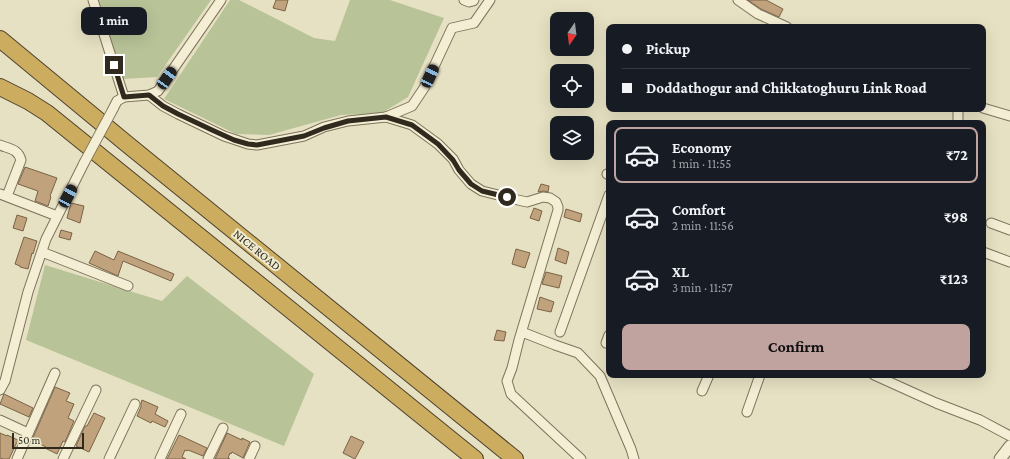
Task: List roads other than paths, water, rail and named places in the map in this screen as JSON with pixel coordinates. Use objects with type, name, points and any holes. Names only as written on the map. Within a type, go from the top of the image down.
[{"type":"highway","name":"NICE ROAD","points":[[0,38],[127,144],[515,459]]},
{"type":"highway","points":[[0,87],[47,113],[475,459]]},
{"type":"street","points":[[93,0],[124,97]]},
{"type":"street","points":[[0,390],[28,292],[46,239],[117,101],[124,97],[149,95],[158,91],[221,0]]},
{"type":"street","points":[[464,0],[470,2],[474,0]]},
{"type":"street","points":[[149,95],[163,106],[211,130],[234,140],[257,145],[304,136],[348,121],[386,117],[412,106],[424,88],[452,28],[474,23],[490,0]]},
{"type":"street","points":[[738,0],[758,14],[780,24]]},
{"type":"street","points":[[986,109],[1010,116]]},
{"type":"street","points":[[386,117],[412,125],[438,144],[453,160],[471,184],[482,191],[527,202],[543,197],[550,198],[556,202],[558,210],[507,381],[511,394],[581,459]]},
{"type":"street","points":[[0,145],[15,151],[19,154],[21,160],[3,195],[57,216]]},
{"type":"street","points":[[560,332],[606,203]]},
{"type":"street","points":[[991,223],[1010,230]]},
{"type":"street","points":[[42,252],[128,286]]},
{"type":"street","points":[[986,253],[1010,262]]},
{"type":"street","points":[[522,332],[578,353],[600,376],[634,459]]},
{"type":"street","points":[[17,459],[55,373]]},
{"type":"street","points":[[702,391],[708,378]]},
{"type":"street","points":[[747,412],[759,378]]},
{"type":"street","points":[[881,378],[936,403],[980,420],[1010,436]]},
{"type":"street","points":[[63,459],[96,390]]},
{"type":"street","points":[[109,459],[135,404]]},
{"type":"street","points":[[160,459],[180,414]]},
{"type":"street","points":[[0,420],[28,433]]},
{"type":"street","points":[[208,459],[223,428]]},
{"type":"street","points":[[249,459],[256,446]]},
{"type":"street","points":[[1000,459],[1010,446]]}]
